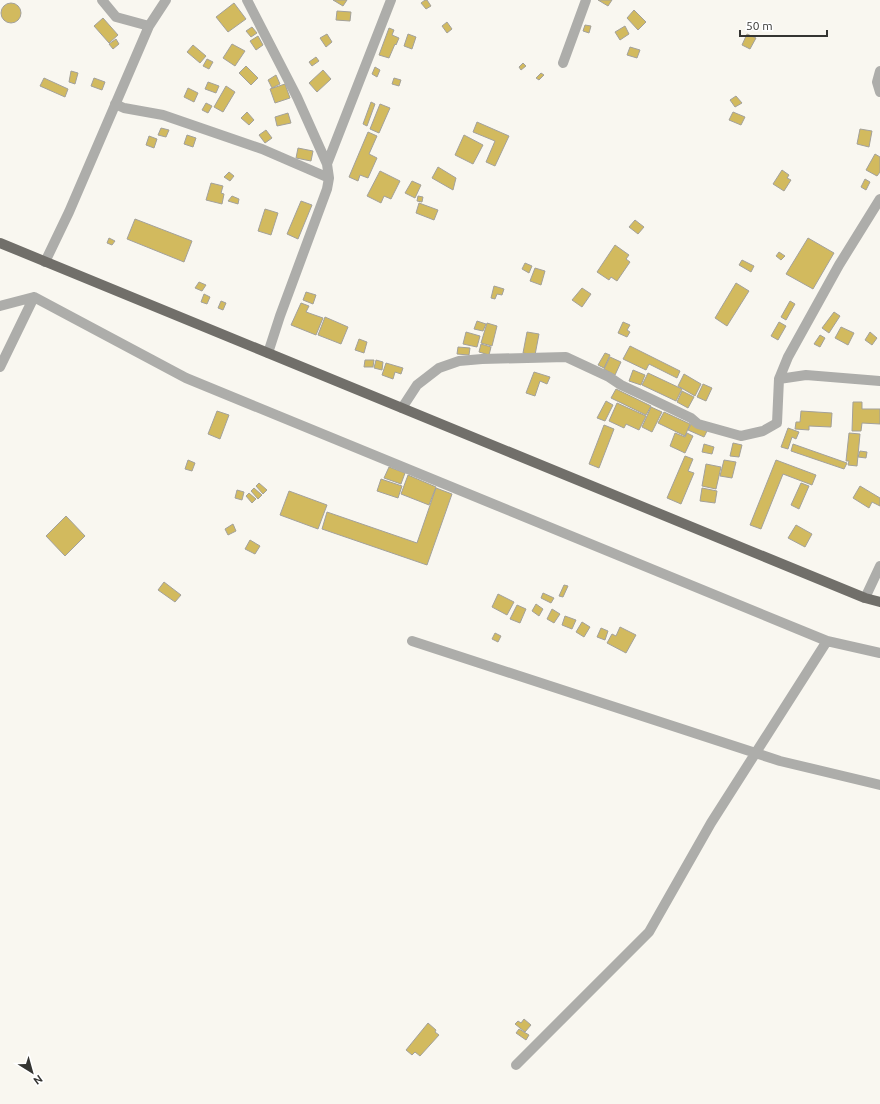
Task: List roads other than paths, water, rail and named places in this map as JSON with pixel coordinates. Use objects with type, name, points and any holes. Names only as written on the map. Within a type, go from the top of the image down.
[{"type":"main road","points":[[0,243],[865,598],[880,602]]},
{"type":"street","points":[[102,0],[116,17],[149,26]]},
{"type":"street","points":[[45,262],[69,212],[149,26],[166,0]]},
{"type":"street","points":[[247,0],[297,97],[327,164],[329,178],[327,189],[280,316],[268,353]]},
{"type":"street","points":[[327,164],[391,0]]},
{"type":"street","points":[[563,63],[586,0]]},
{"type":"street","points":[[880,71],[878,82],[880,92]]},
{"type":"street","points":[[115,104],[124,108],[170,117],[262,149],[329,178]]},
{"type":"street","points":[[402,408],[418,385],[439,368],[459,361],[566,357],[609,377],[621,386],[691,418],[698,424],[741,436],[762,431],[777,423],[779,380],[788,358],[836,272],[880,199]]},
{"type":"street","points":[[0,367],[34,296]]},
{"type":"street","points":[[0,306],[34,296],[186,378],[827,640],[880,653]]},
{"type":"street","points":[[779,380],[806,375],[880,381]]},
{"type":"street","points":[[865,598],[880,566]]},
{"type":"street","points":[[516,1065],[649,932],[711,823],[827,640]]},
{"type":"street","points":[[412,641],[780,761],[880,785]]}]
